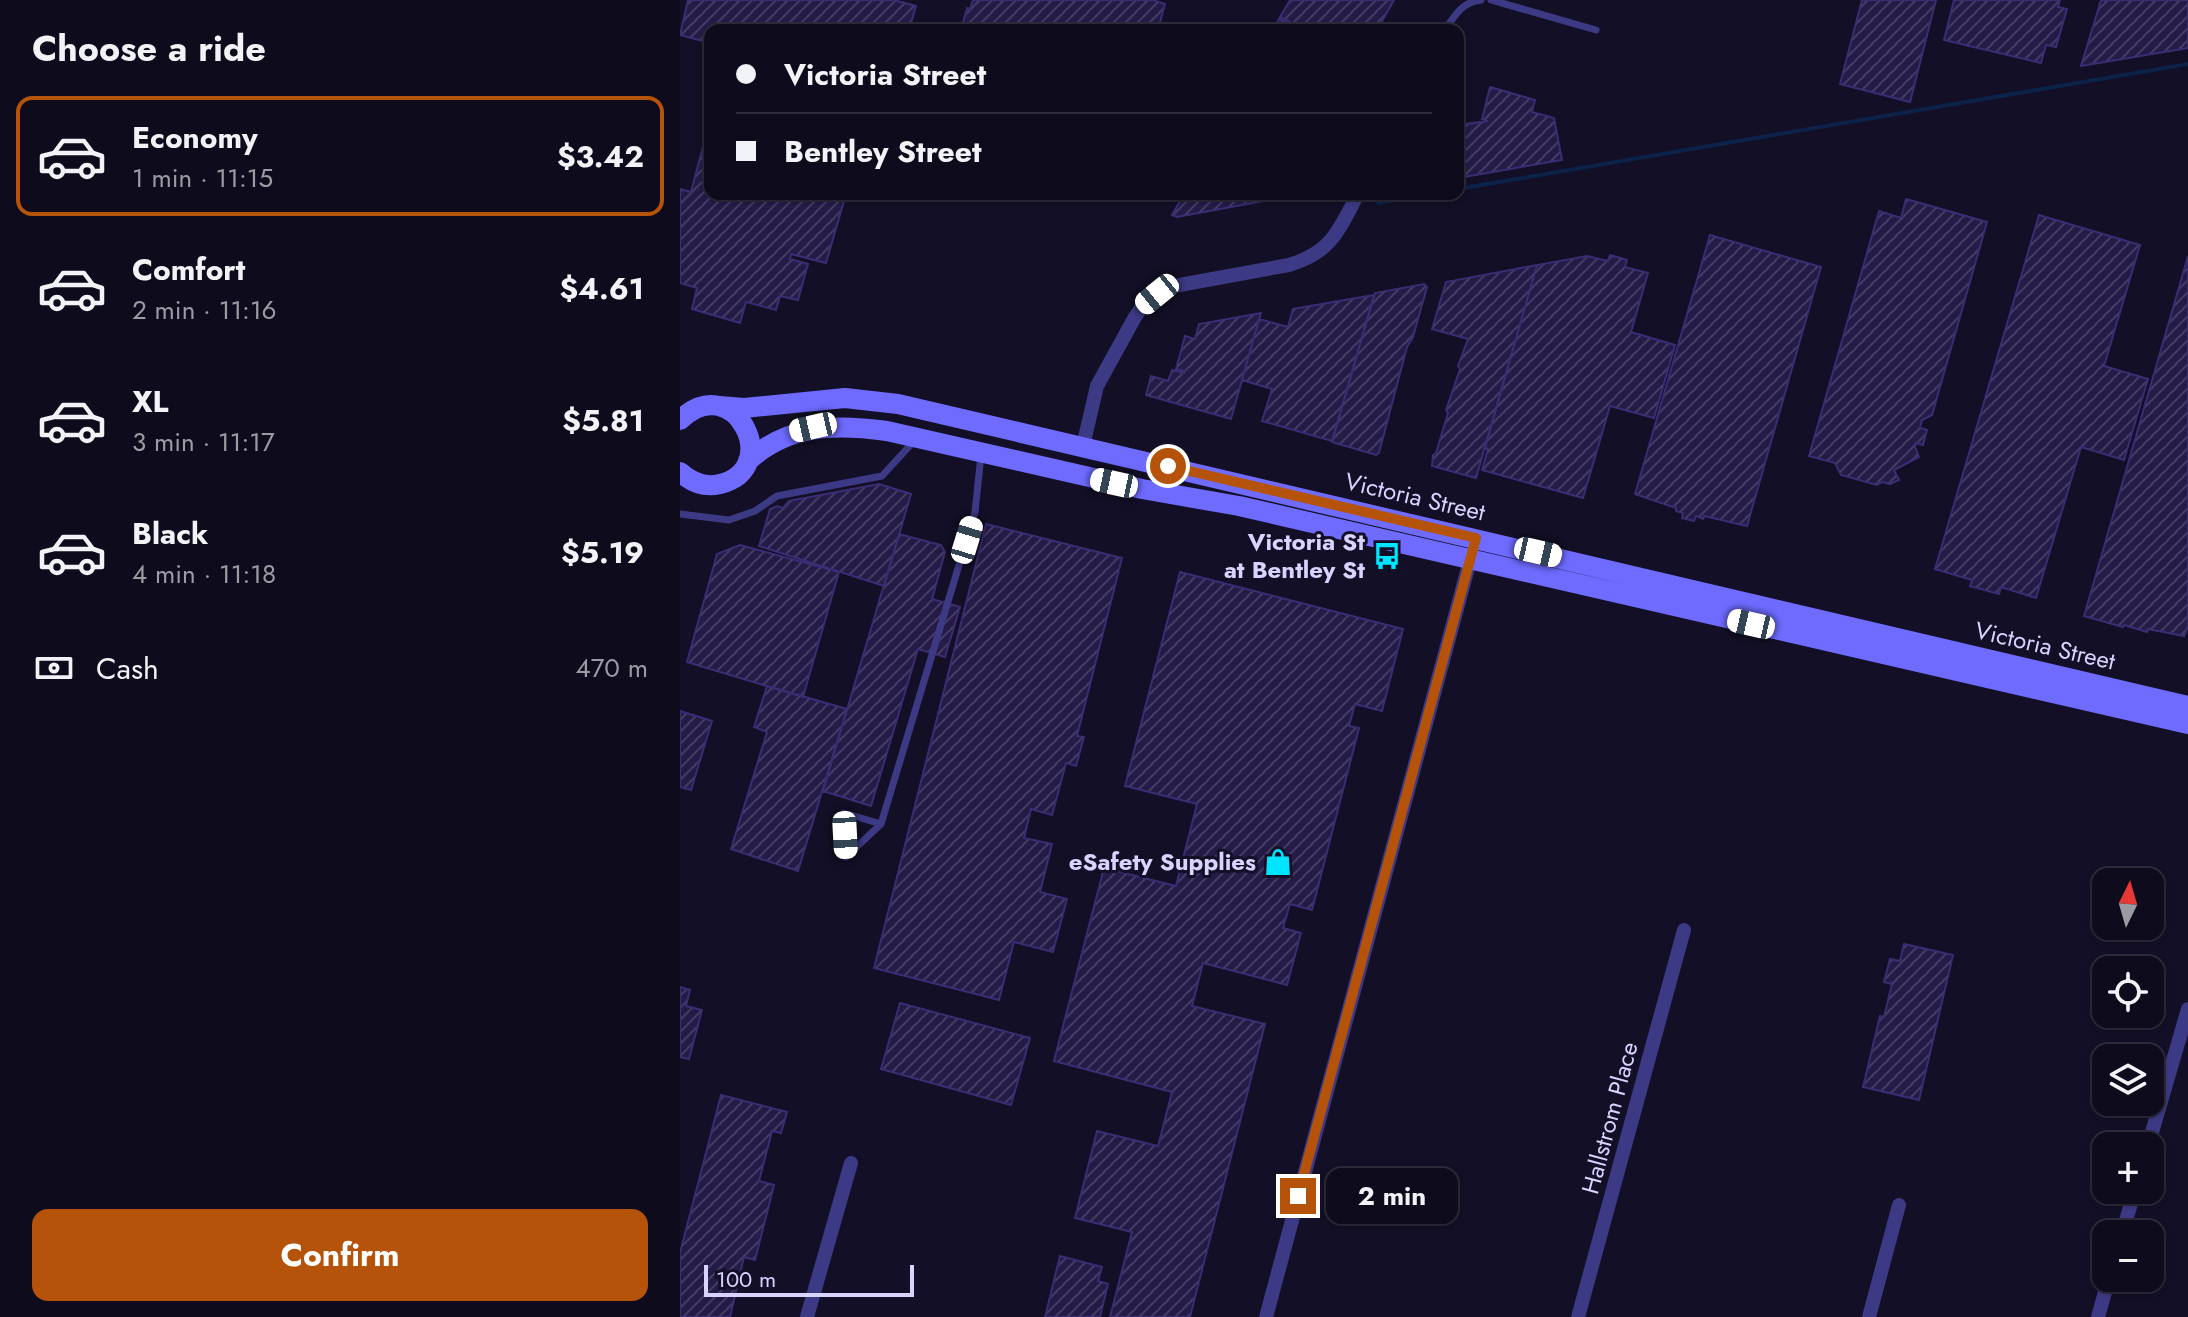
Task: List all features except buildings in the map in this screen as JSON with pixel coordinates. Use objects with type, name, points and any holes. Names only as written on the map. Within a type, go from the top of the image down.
[{"type":"main road","name":"Victoria Street","points":[[681,418],[693,409],[706,405],[744,408],[819,399],[898,404],[2188,706]]},
{"type":"main road","points":[[719,406],[730,410],[746,427],[751,449],[748,461]]},
{"type":"main road","name":"Victoria Street","points":[[680,488],[713,486],[734,478],[748,461],[777,439],[813,427],[858,427],[1142,489],[1239,506],[2188,724]]},
{"type":"main road","points":[[680,472],[701,485]]},
{"type":"street","points":[[1083,446],[1097,386],[1144,304],[1174,286],[1307,260],[1323,251],[1335,238],[1355,200]]},
{"type":"street","points":[[1266,1317],[1476,538]]},
{"type":"street","name":"Hallstrom Place","points":[[1578,1317],[1684,930]]},
{"type":"street","points":[[2152,1132],[2188,1009]]},
{"type":"street","points":[[807,1317],[851,1163]]},
{"type":"street","points":[[1869,1317],[1899,1205]]},
{"type":"street","points":[[2098,1317],[2105,1292]]},
{"type":"lane","points":[[1449,24],[1458,10],[1471,1],[1481,0]]},
{"type":"lane","points":[[1491,0],[1596,30]]},
{"type":"lane","points":[[680,514],[729,520],[755,511],[777,496],[882,476],[917,438]]},
{"type":"lane","points":[[881,824],[844,813],[846,857],[881,824],[975,512],[982,453]]},
{"type":"waterway","points":[[1464,188],[2188,64]]},
{"type":"waterway","points":[[1378,203],[1396,200]]},
{"type":"place","name":"Victoria St at Bentley St","points":[[1387,556]]},
{"type":"place","name":"eSafety Supplies","points":[[1278,862]]},
{"type":"route","points":[[1168,466],[1476,538],[1298,1196]]}]
